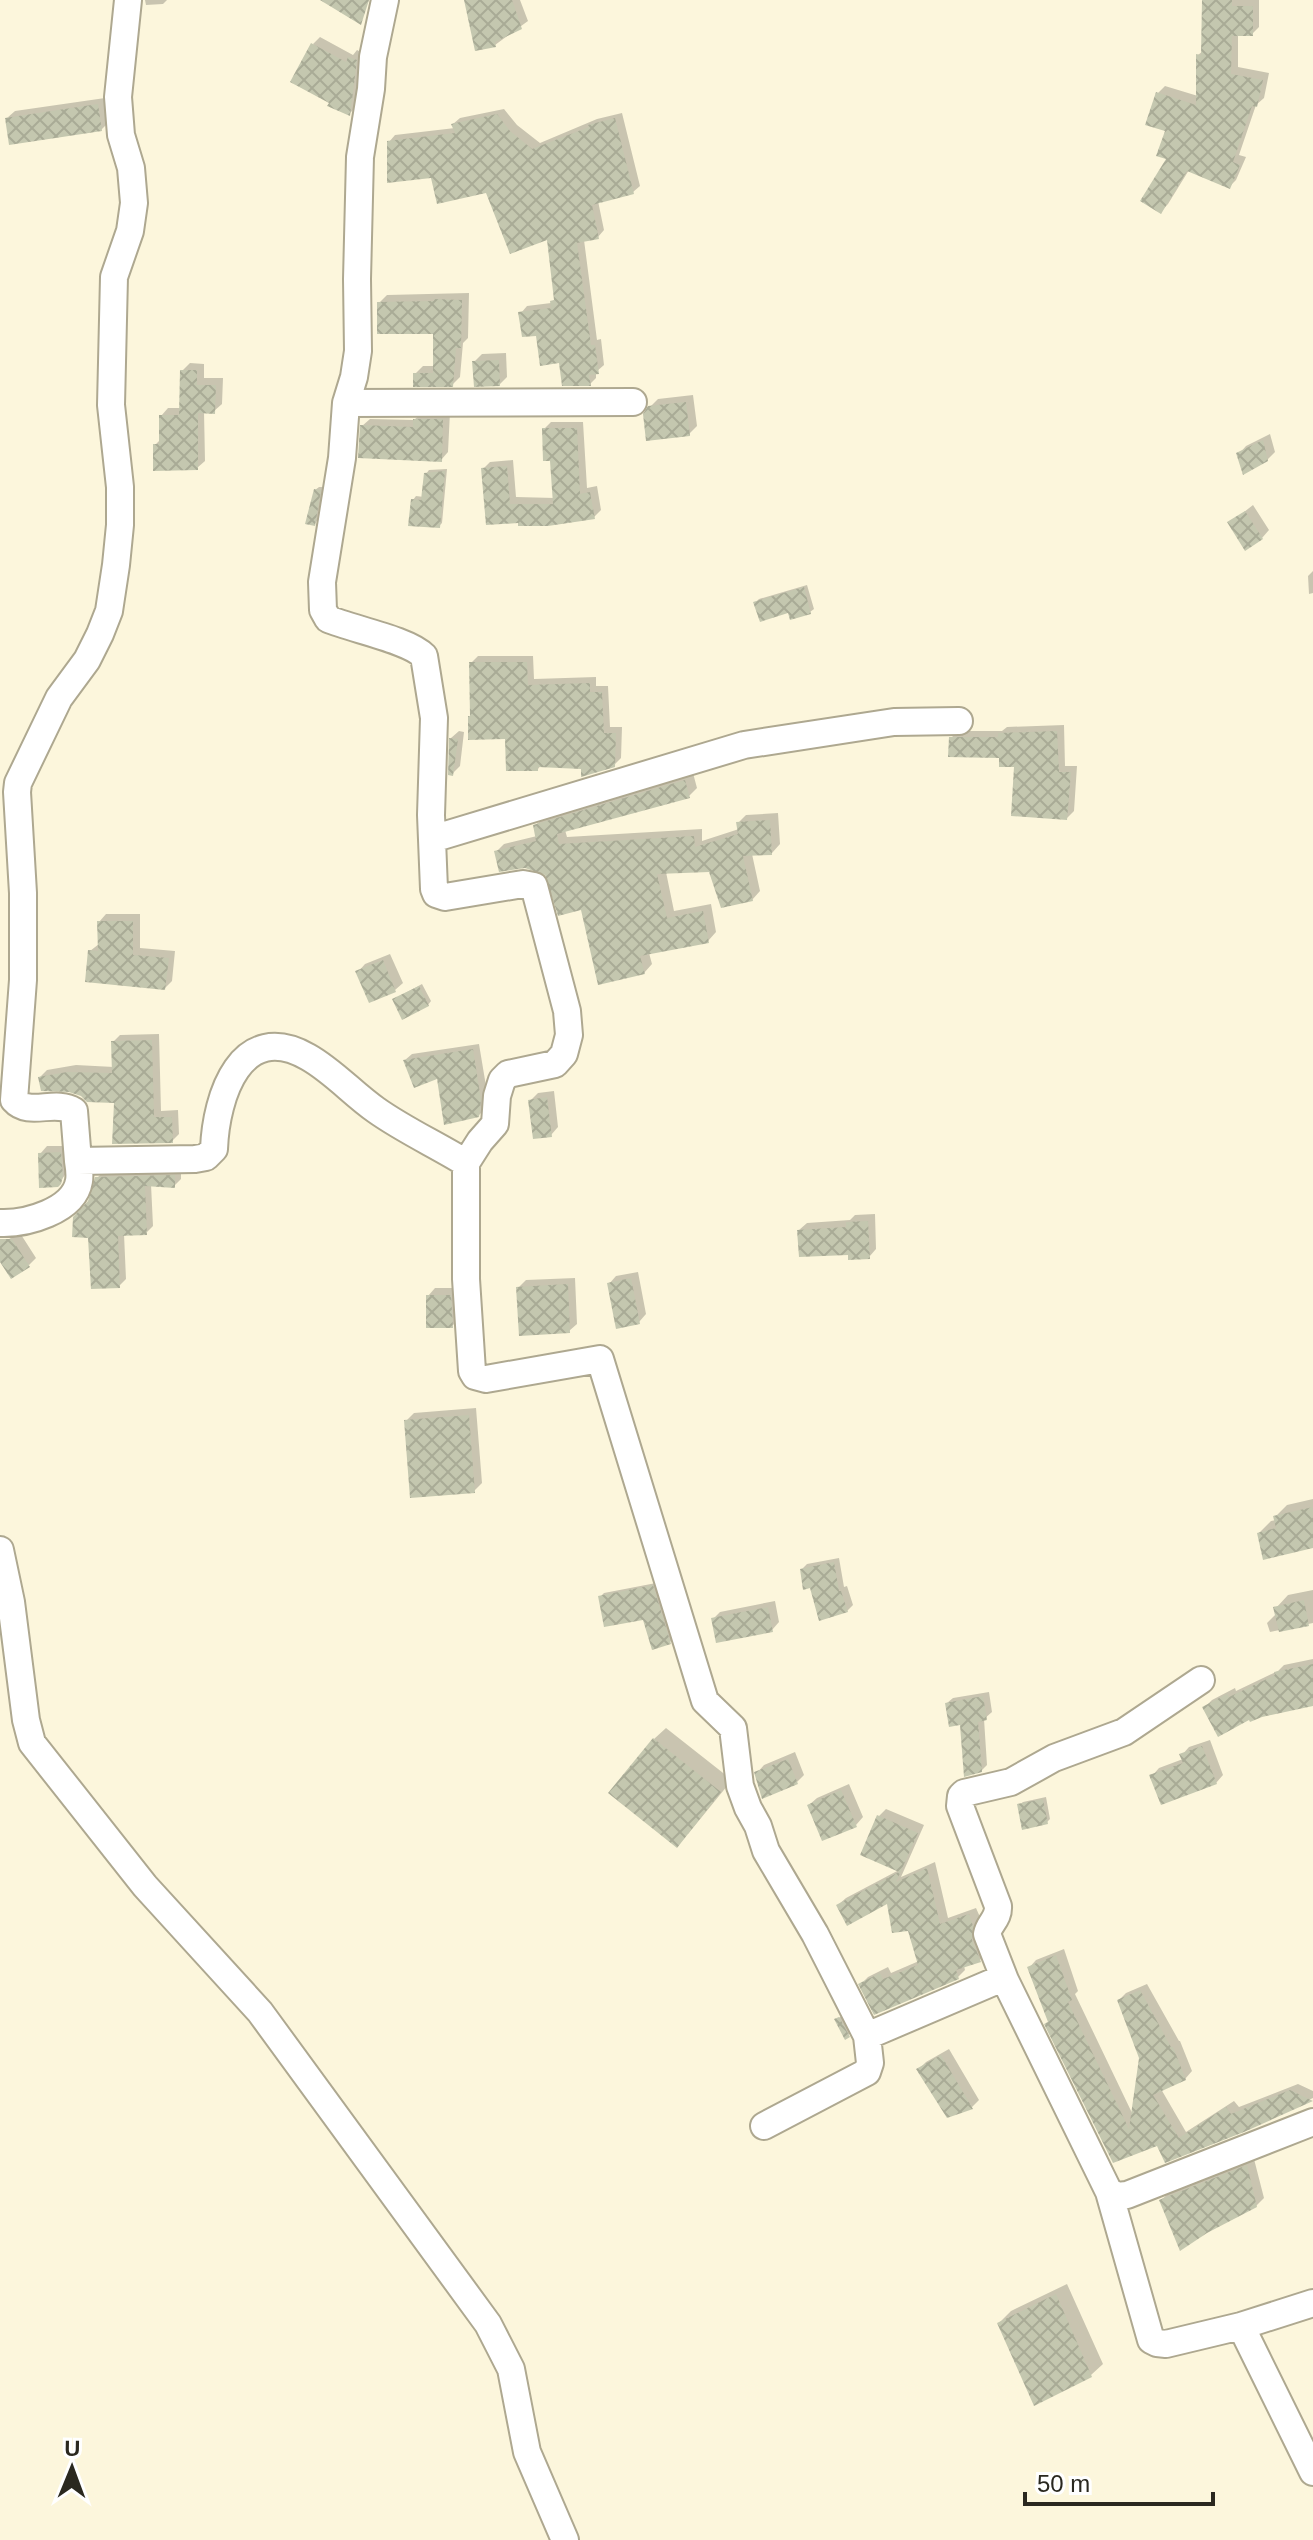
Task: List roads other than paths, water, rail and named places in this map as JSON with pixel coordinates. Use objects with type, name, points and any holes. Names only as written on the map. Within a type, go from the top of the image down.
[{"type":"street","points":[[0,1223],[26,1222],[47,1215],[74,1193],[79,1183],[74,1111],[60,1105],[25,1107],[14,1100],[23,980],[23,893],[17,792],[18,783],[59,698],[87,660],[100,634],[109,611],[116,565],[120,487],[111,405],[114,277],[130,231],[134,203],[131,168],[121,135],[118,97],[128,0]]},
{"type":"street","points":[[385,0],[373,57],[360,157],[358,351],[346,403],[342,458],[322,582],[323,610],[328,619],[417,649],[424,656],[434,718],[434,889],[440,896],[523,884],[534,886],[569,1024],[564,1054],[555,1064],[508,1074],[502,1080],[497,1096],[495,1124],[466,1163],[466,1279],[472,1371],[475,1376],[486,1379],[600,1359],[705,1701],[733,1728],[740,1786],[766,1851],[815,1934],[867,2036],[870,2063],[867,2072],[764,2126]]},
{"type":"street","points":[[346,403],[633,402]]},
{"type":"street","points":[[432,839],[744,745],[894,722],[959,721]]},
{"type":"street","points":[[78,1161],[206,1157],[214,1149],[215,1121],[229,1078],[252,1053],[274,1046],[293,1049],[311,1058],[376,1111],[466,1163]]},
{"type":"street","points":[[0,1550],[32,1743],[145,1886],[260,2012],[488,2324],[511,2369],[527,2452],[565,2540]]},
{"type":"street","points":[[1201,1680],[1133,1727],[1054,1758],[1011,1782],[964,1793],[960,1806],[998,1906],[998,1916],[989,1926],[987,1934],[1005,1980],[1109,2192],[1147,2335],[1151,2340],[1166,2344],[1241,2326],[1313,2303]]},
{"type":"street","points":[[867,2036],[998,1980],[1005,1980]]},
{"type":"street","points":[[1109,2192],[1117,2196],[1127,2195],[1313,2122]]},
{"type":"street","points":[[1241,2326],[1313,2472]]}]
